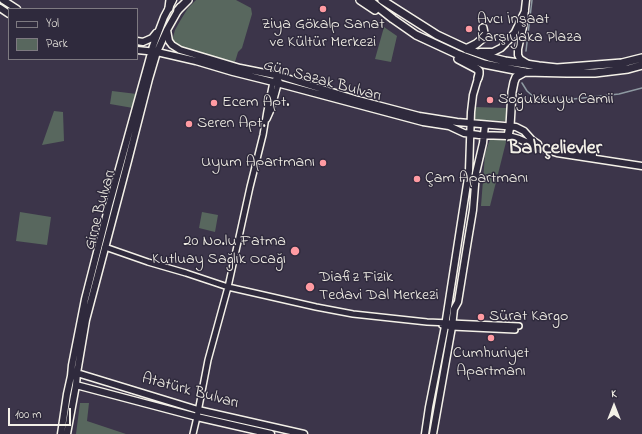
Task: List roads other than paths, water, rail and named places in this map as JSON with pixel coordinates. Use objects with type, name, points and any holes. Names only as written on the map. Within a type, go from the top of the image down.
[{"type":"highway","points":[[168,8],[170,0]]},
{"type":"highway","points":[[178,10],[188,0]]},
{"type":"highway","points":[[360,0],[384,16],[393,19]]},
{"type":"highway","points":[[369,0],[416,35],[457,54],[484,64],[524,72],[595,73],[628,69],[642,65]]},
{"type":"highway","points":[[382,0],[437,35],[468,50],[489,57],[530,65],[557,68],[622,63],[642,58]]},
{"type":"highway","points":[[387,0],[400,12]]},
{"type":"highway","points":[[468,50],[482,39],[484,33],[483,28]]},
{"type":"highway","points":[[431,42],[449,55],[477,69],[479,74],[478,78]]},
{"type":"highway","points":[[508,136],[514,82],[516,77],[524,72]]},
{"type":"main road","points":[[3,0],[15,8]]},
{"type":"main road","name":"Girne Bulvarı","points":[[67,434],[86,320],[149,79],[158,32],[168,8],[174,0]]},
{"type":"main road","name":"Girne Bulvarı","points":[[62,434],[67,394],[85,299],[148,62],[183,0]]},
{"type":"main road","points":[[526,0],[518,55],[522,61],[530,65]]},
{"type":"main road","points":[[468,50],[489,53],[501,48],[515,32],[525,12]]},
{"type":"main road","name":"Gün Sazak Bulvarı","points":[[167,30],[169,40],[172,45],[180,50],[240,68],[280,76],[358,100],[419,116],[457,122],[510,126]]},
{"type":"main road","points":[[138,41],[143,42],[152,38],[158,32]]},
{"type":"main road","points":[[138,50],[145,56],[148,62]]},
{"type":"main road","name":"Gün Sazak Bulvarı","points":[[138,50],[196,61],[423,122],[449,126],[464,134],[508,136],[557,153],[642,166]]},
{"type":"main road","points":[[425,434],[445,324],[469,172],[470,123],[473,96],[478,78]]},
{"type":"main road","points":[[433,434],[454,309],[458,302],[473,210],[476,172],[485,125]]},
{"type":"main road","points":[[510,126],[516,127],[524,132],[536,143],[555,149],[642,162]]},
{"type":"main road","points":[[109,205],[114,214]]},
{"type":"main road","points":[[76,385],[71,376],[77,373]]},
{"type":"main road","name":"Atatürk Bulvarı","points":[[77,373],[198,410],[304,434]]},
{"type":"main road","name":"Atatürk Bulvarı","points":[[76,385],[197,417],[271,434]]},
{"type":"street","points":[[193,434],[208,360],[228,288],[267,110],[276,83],[280,76]]},
{"type":"street","points":[[105,247],[228,288],[331,310],[353,314],[452,325],[515,330]]},
{"type":"street","points":[[452,325],[519,326]]},
{"type":"waterway","points":[[526,51],[532,0]]},
{"type":"waterway","points":[[522,83],[527,91],[535,98],[555,101],[619,94],[642,88]]},
{"type":"place","name":"Ziya Gökalp Sanat ve Kültür Merkezi","points":[[323,9]]},
{"type":"place","name":"Avcı İnşaat Karşıyaka Plaza","points":[[469,29]]},
{"type":"place","name":"Soğukkuyu Camii","points":[[490,100]]},
{"type":"place","name":"Ecem Apt.","points":[[214,103]]},
{"type":"place","name":"Seren Apt.","points":[[189,124]]},
{"type":"place","name":"Uyum Apartmanı","points":[[323,163]]},
{"type":"place","name":"Çam Apartmanı","points":[[417,179]]},
{"type":"place","name":"20 No.lu Fatma Kutluay Sağlık Ocağı","points":[[295,251]]},
{"type":"place","name":"Diafiz Fizik Tedavi Dal Merkezi","points":[[310,287]]},
{"type":"place","name":"Sürat Kargo","points":[[481,317]]},
{"type":"place","name":"Cumhuriyet Apartmanı","points":[[491,338]]},
{"type":"district","name":"Bahçelievler","points":[[555,150]]}]
